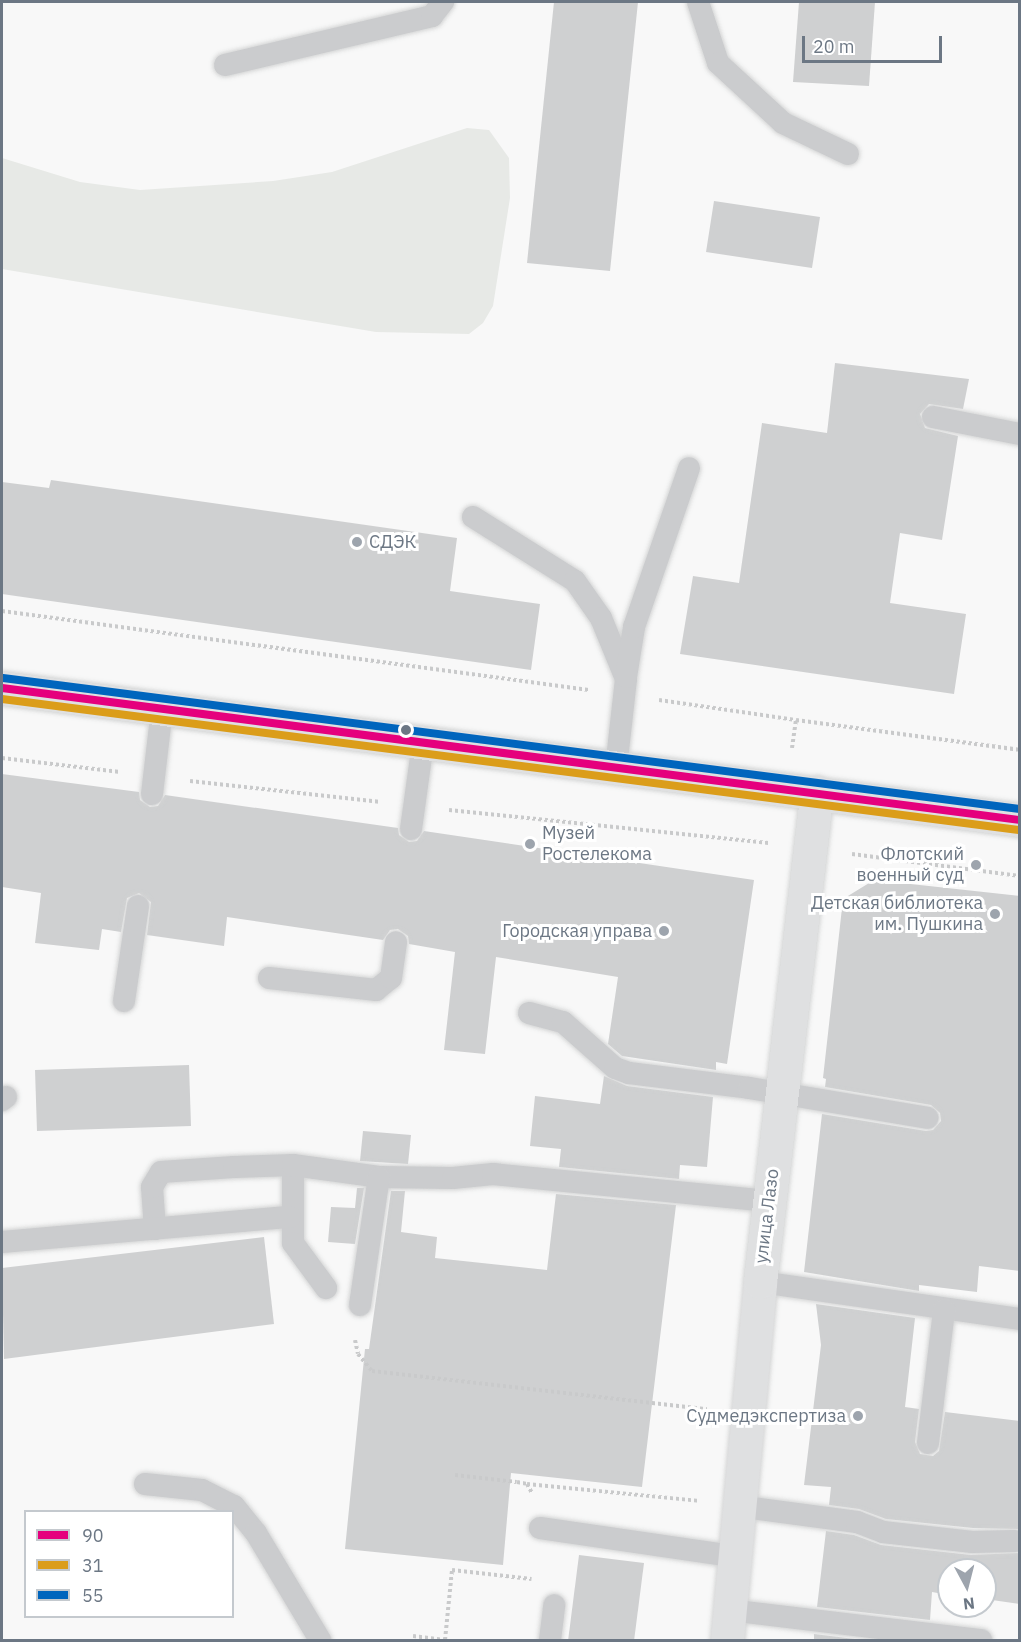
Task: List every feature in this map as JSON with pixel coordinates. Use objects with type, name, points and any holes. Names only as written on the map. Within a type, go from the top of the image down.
[{"type":"main road","points":[[2,688],[1020,820]]},
{"type":"main road","name":"улица Лазо","points":[[727,1625],[760,1282],[811,849],[802,790]]},
{"type":"lane","points":[[225,65],[432,16],[443,2]]},
{"type":"lane","points":[[698,2],[718,63],[783,123],[848,154]]},
{"type":"lane","points":[[933,417],[1020,434]]},
{"type":"lane","points":[[616,768],[634,627],[689,468]]},
{"type":"lane","points":[[473,517],[575,581],[601,618],[625,687]]},
{"type":"lane","points":[[153,785],[162,709]]},
{"type":"lane","points":[[411,830],[423,743]]},
{"type":"lane","points":[[124,1002],[138,906]]},
{"type":"lane","points":[[269,978],[376,990],[391,978],[396,942]]},
{"type":"lane","points":[[529,1013],[563,1022],[615,1068],[629,1073],[781,1093],[928,1118]]},
{"type":"lane","points":[[155,1228],[152,1187],[160,1172],[294,1165],[379,1177],[453,1178],[493,1174],[769,1200]]},
{"type":"lane","points":[[294,1165],[290,1217],[293,1244],[326,1288]]},
{"type":"lane","points":[[360,1305],[379,1177]]},
{"type":"lane","points":[[2,1242],[290,1217]]},
{"type":"lane","points":[[760,1282],[1020,1319]]},
{"type":"lane","points":[[928,1443],[944,1310]]},
{"type":"lane","points":[[145,1484],[202,1490],[234,1506],[256,1533],[320,1641]]},
{"type":"lane","points":[[737,1506],[856,1522],[883,1532],[972,1542],[1016,1541]]},
{"type":"lane","points":[[540,1528],[732,1556]]},
{"type":"lane","points":[[550,1641],[554,1605]]},
{"type":"lane","points":[[727,1625],[981,1641]]},
{"type":"path","points":[[2,611],[625,687],[796,720],[1020,750]]},
{"type":"path","points":[[796,720],[802,790]]},
{"type":"path","points":[[2,758],[153,785],[414,806],[811,849],[1020,876]]},
{"type":"path","points":[[360,1305],[355,1339],[358,1354],[372,1371],[711,1410]]},
{"type":"path","points":[[455,1475],[700,1501]]},
{"type":"path","points":[[527,1484],[540,1528]]},
{"type":"path","points":[[413,1636],[445,1640],[452,1570],[548,1581],[554,1605]]},
{"type":"shaded area","points":[[467,128],[489,130],[509,158],[510,198],[493,306],[483,323],[469,334],[376,332],[2,269],[2,158],[80,182],[140,190],[273,181],[332,172]]},
{"type":"building","points":[[554,2],[638,2],[610,271],[527,263]]},
{"type":"building","points":[[799,2],[875,2],[869,86],[793,82]]},
{"type":"building","points":[[714,201],[820,217],[812,268],[706,252]]},
{"type":"building","points":[[835,363],[969,379],[963,409],[929,404],[920,414],[925,428],[958,436],[942,540],[900,533],[890,603],[966,614],[954,694],[680,654],[693,576],[739,583],[762,423],[827,433]]},
{"type":"building","points":[[51,480],[457,538],[450,591],[540,604],[531,670],[2,594],[2,482],[49,488]]},
{"type":"building","points":[[2,774],[139,792],[140,800],[150,807],[158,806],[165,795],[398,828],[399,835],[409,842],[417,841],[424,831],[754,880],[727,1064],[716,1062],[716,1070],[622,1056],[608,1044],[618,977],[496,957],[485,1054],[444,1050],[455,952],[409,944],[408,936],[398,929],[390,930],[383,940],[227,917],[224,946],[147,935],[151,902],[139,893],[127,898],[121,932],[102,929],[99,950],[35,943],[41,893],[2,887]]},
{"type":"building","points":[[874,880],[1020,896],[1020,1271],[979,1266],[977,1292],[919,1285],[919,1291],[804,1272],[822,1114],[926,1131],[933,1130],[941,1121],[940,1113],[931,1105],[825,1087],[826,1079],[823,1078],[843,899]]},
{"type":"building","points":[[189,1065],[191,1126],[37,1131],[35,1070]]},
{"type":"building","points":[[604,1076],[627,1086],[713,1097],[707,1167],[680,1165],[679,1179],[559,1167],[561,1149],[530,1146],[535,1096],[600,1104]]},
{"type":"building","points":[[363,1131],[411,1135],[408,1164],[360,1161]]},
{"type":"building","points":[[357,1188],[364,1188],[355,1244],[328,1242],[331,1207],[355,1208]]},
{"type":"building","points":[[391,1191],[405,1191],[401,1232],[437,1237],[435,1258],[547,1270],[556,1194],[676,1205],[642,1487],[511,1473],[503,1565],[345,1549],[365,1349],[369,1349]]},
{"type":"building","points":[[264,1237],[274,1324],[4,1359],[2,1268]]},
{"type":"building","name":"Судмедэкспертиза","points":[[816,1304],[915,1318],[905,1407],[919,1409],[915,1442],[920,1454],[933,1456],[939,1451],[945,1412],[1020,1421],[1020,1529],[973,1528],[886,1519],[859,1509],[829,1505],[831,1487],[804,1485],[821,1345]]},
{"type":"building","points":[[826,1531],[854,1535],[881,1545],[971,1555],[1020,1553],[1020,1604],[997,1601],[997,1558],[937,1558],[937,1593],[932,1592],[930,1620],[817,1607]]},
{"type":"building","points":[[579,1555],[644,1563],[634,1641],[568,1641]]},
{"type":"building","points":[[814,1634],[871,1641],[814,1641]]},
{"type":"transit line","name":"55","points":[[3,678],[1020,809]]},
{"type":"transit line","name":"90","points":[[2,688],[1020,820]]},
{"type":"transit line","name":"31","points":[[2,699],[1019,830]]},
{"type":"place","name":"СДЭК","points":[[357,542]]},
{"type":"place","name":"Музей Ростелекома","points":[[530,844]]},
{"type":"place","name":"Флотский военный суд","points":[[976,865]]},
{"type":"place","name":"Детская библиотека им. Пушкина","points":[[995,914]]},
{"type":"place","name":"Городская управа","points":[[664,931]]},
{"type":"place","name":"Судмедэкспертиза","points":[[858,1416]]}]
